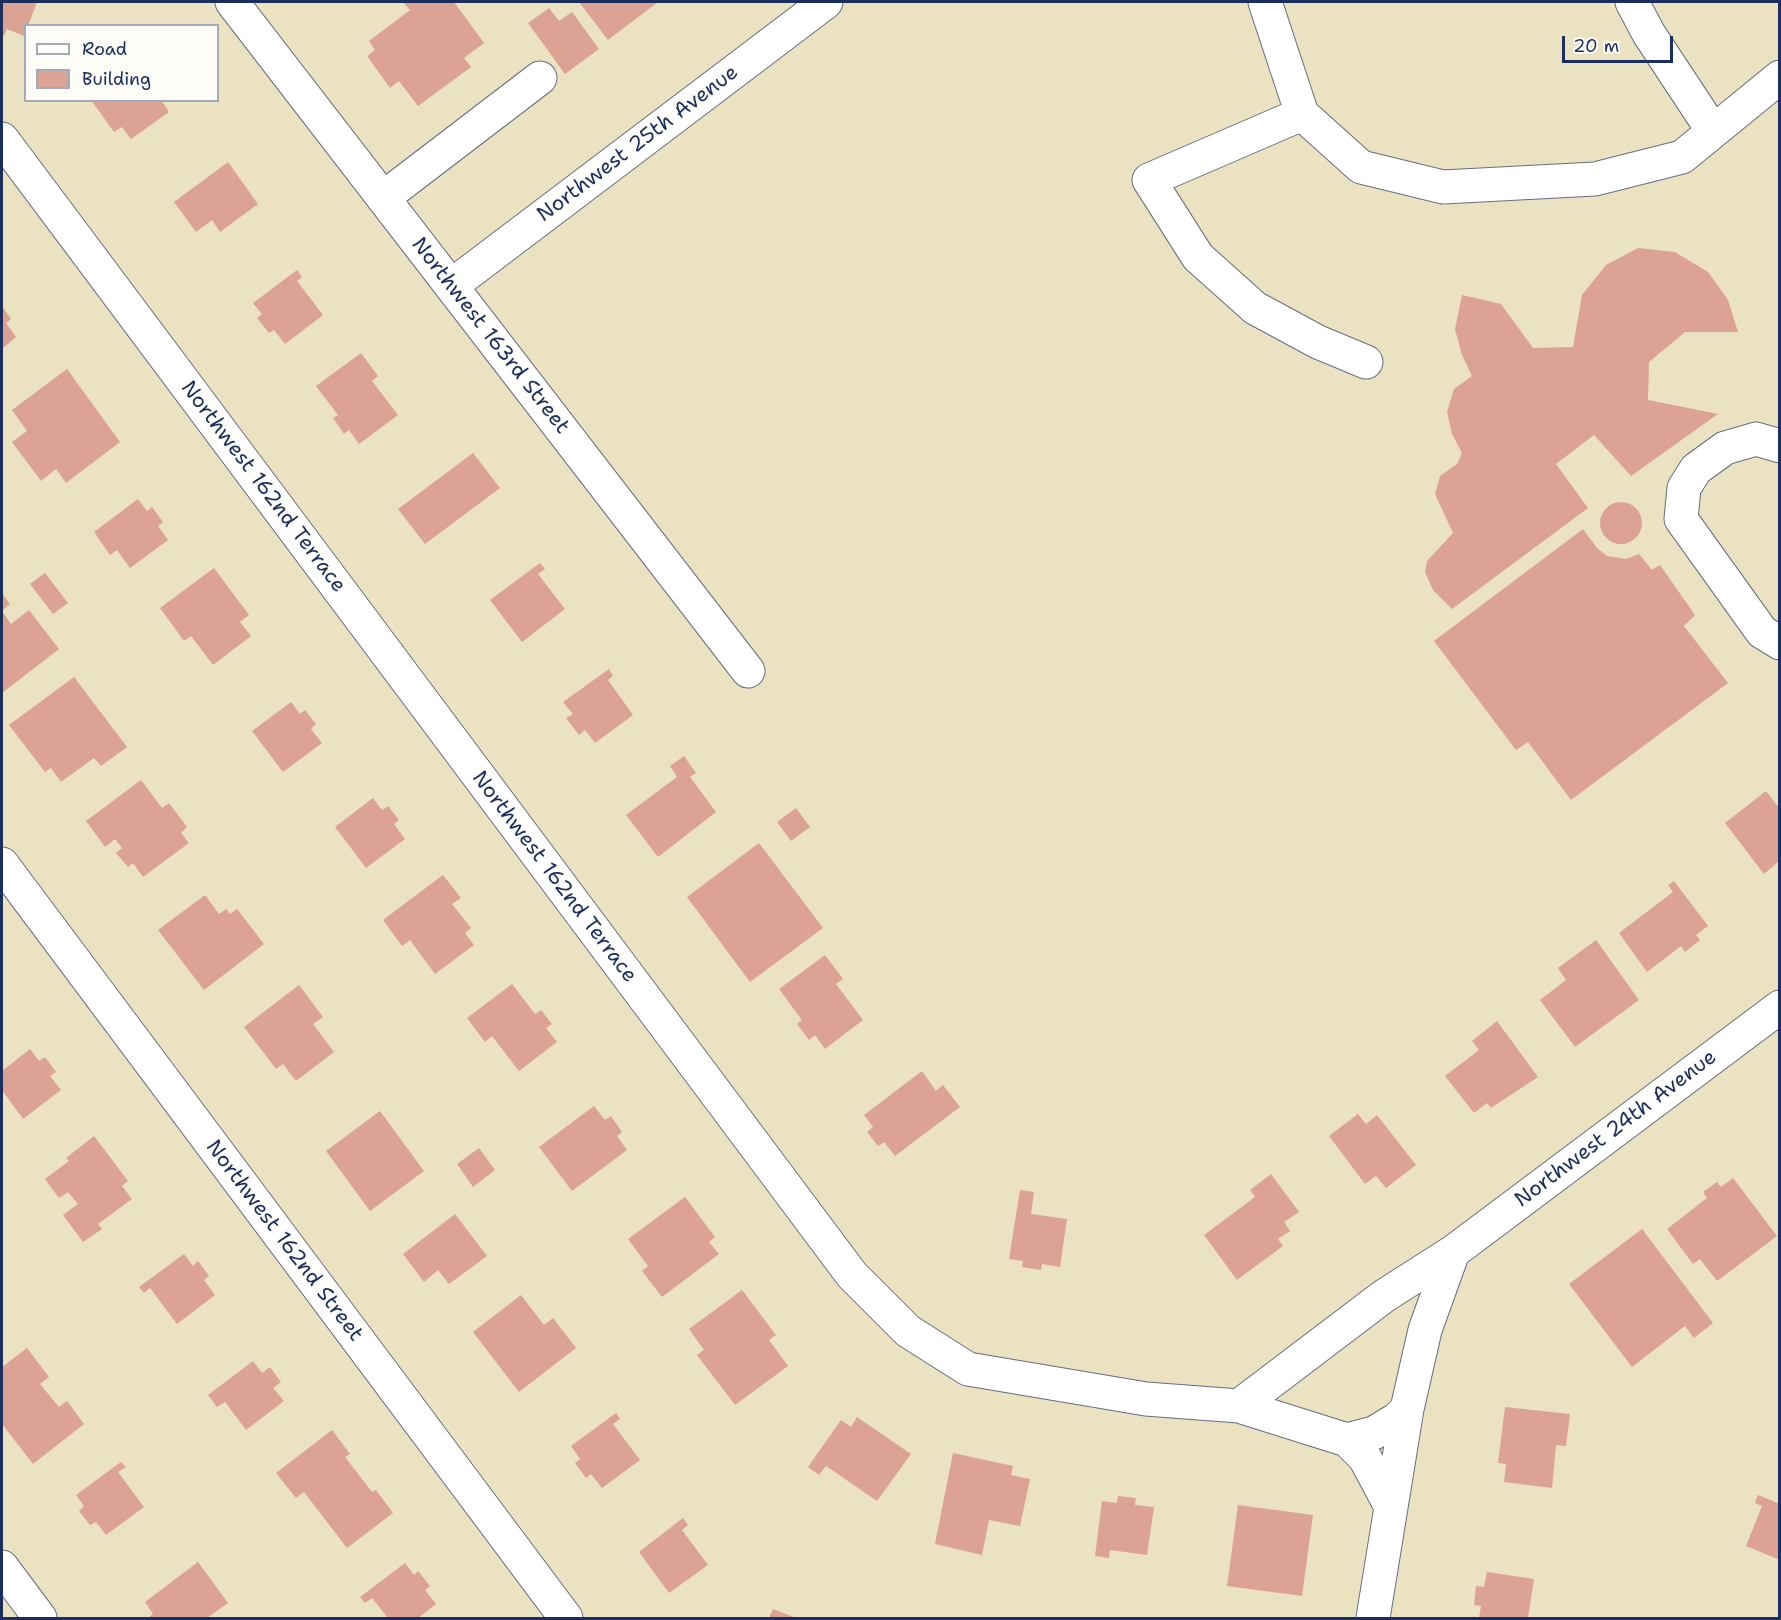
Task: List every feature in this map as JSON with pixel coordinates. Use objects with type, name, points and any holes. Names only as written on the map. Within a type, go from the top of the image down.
[{"type":"street","name":"Northwest 163rd Street","points":[[232,2],[748,671]]},
{"type":"street","points":[[1264,2],[1302,114],[1361,167],[1443,187],[1595,179],[1682,157],[1779,77]]},
{"type":"street","points":[[1632,2],[1649,34],[1713,131]]},
{"type":"street","name":"Northwest 25th Avenue","points":[[451,286],[804,7]]},
{"type":"street","points":[[383,198],[540,78]]},
{"type":"street","points":[[1302,114],[1149,180],[1198,256],[1255,308],[1317,342],[1366,362]]},
{"type":"street","name":"Northwest 162nd Terrace","points":[[2,138],[852,1275],[908,1331],[968,1369],[1146,1399],[1239,1406],[1347,1440]]},
{"type":"street","points":[[1779,446],[1756,439],[1725,448],[1696,469],[1684,488],[1681,519],[1762,633],[1779,643]]},
{"type":"street","name":"Northwest 162nd Street","points":[[2,864],[566,1618]]},
{"type":"street","name":"Northwest 24th Avenue","points":[[1453,1252],[1779,1007]]},
{"type":"street","points":[[1239,1406],[1384,1296],[1453,1252]]},
{"type":"street","points":[[1373,1618],[1407,1409],[1425,1330],[1453,1252]]},
{"type":"street","points":[[1384,1296],[1411,1310],[1425,1330]]},
{"type":"street","points":[[1294,1366],[1290,1378],[1293,1401],[1308,1428]]},
{"type":"street","points":[[1347,1440],[1374,1433],[1397,1419],[1407,1409]]},
{"type":"street","points":[[1347,1440],[1365,1458],[1390,1505]]},
{"type":"street","points":[[2,1567],[40,1618]]},
{"type":"building","points":[[2,2],[37,2],[29,24],[24,24],[24,36],[7,29],[4,36],[2,35]]},
{"type":"building","points":[[403,2],[454,2],[484,43],[464,58],[471,67],[418,106],[399,81],[390,88],[367,56],[375,50],[369,41],[410,10]]},
{"type":"building","points":[[579,2],[658,2],[608,40]]},
{"type":"building","points":[[549,8],[559,21],[572,12],[599,49],[565,74],[528,23]]},
{"type":"building","points":[[92,102],[162,102],[169,112],[131,139],[122,127],[114,132]]},
{"type":"building","points":[[228,162],[258,204],[220,232],[212,220],[196,232],[174,202]]},
{"type":"building","points":[[1638,248],[1675,252],[1708,272],[1728,300],[1738,332],[1685,332],[1649,362],[1648,400],[1718,414],[1631,476],[1594,435],[1556,464],[1588,508],[1452,609],[1433,590],[1425,572],[1427,561],[1453,533],[1435,494],[1440,476],[1457,464],[1462,453],[1452,434],[1447,412],[1454,389],[1472,376],[1462,355],[1455,329],[1462,295],[1501,304],[1533,348],[1573,347],[1582,295],[1606,265]]},
{"type":"building","points":[[297,270],[302,277],[297,281],[323,315],[285,344],[274,330],[269,333],[257,318],[262,314],[253,303]]},
{"type":"building","points":[[2,306],[11,319],[6,323],[16,337],[2,349]]},
{"type":"building","points":[[361,353],[378,376],[372,381],[398,415],[359,444],[349,430],[344,434],[333,418],[338,415],[316,386]]},
{"type":"building","points":[[67,369],[120,442],[66,483],[56,469],[41,481],[12,442],[27,431],[12,410]]},
{"type":"building","points":[[473,453],[500,488],[425,544],[398,509]]},
{"type":"building","points":[[138,499],[147,511],[152,507],[163,522],[158,526],[168,540],[130,568],[117,550],[110,555],[94,532]]},
{"type":"building","points":[[1621,502],[1629,503],[1636,508],[1641,515],[1641,531],[1636,538],[1629,543],[1621,544],[1613,543],[1606,538],[1601,531],[1600,523],[1601,515],[1606,508],[1613,503]]},
{"type":"building","points":[[1583,529],[1597,548],[1607,556],[1626,559],[1639,554],[1652,570],[1660,565],[1695,615],[1684,626],[1728,683],[1571,800],[1528,742],[1516,750],[1434,641]]},
{"type":"building","points":[[540,563],[545,569],[538,574],[565,609],[522,642],[490,600]]},
{"type":"building","points":[[214,568],[249,615],[240,622],[251,636],[213,665],[191,636],[184,641],[160,608]]},
{"type":"building","points":[[45,573],[68,603],[53,614],[30,584]]},
{"type":"building","points":[[2,593],[10,604],[2,611]]},
{"type":"building","points":[[29,610],[59,649],[2,693],[2,611],[11,624]]},
{"type":"building","points":[[609,669],[613,676],[608,680],[633,715],[595,743],[585,730],[579,735],[566,718],[573,714],[563,702]]},
{"type":"building","points":[[74,677],[127,747],[101,766],[94,758],[61,782],[51,768],[45,772],[9,725]]},
{"type":"building","points":[[291,702],[300,714],[305,710],[316,724],[311,729],[322,743],[283,772],[252,731]]},
{"type":"building","points":[[684,756],[696,773],[690,777],[716,812],[658,857],[626,815],[677,777],[670,766]]},
{"type":"building","points":[[141,780],[162,808],[169,803],[187,827],[181,833],[189,843],[143,877],[133,863],[128,867],[116,853],[122,848],[115,839],[105,847],[86,821]]},
{"type":"building","points":[[1766,791],[1780,809],[1780,864],[1778,862],[1764,874],[1725,823]]},
{"type":"building","points":[[373,798],[382,810],[388,806],[399,820],[394,824],[405,839],[366,868],[335,827]]},
{"type":"building","points":[[796,808],[810,827],[791,841],[777,822]]},
{"type":"building","points":[[759,843],[823,928],[750,982],[687,897]]},
{"type":"building","points":[[443,875],[461,898],[452,904],[471,928],[465,933],[474,945],[435,974],[410,940],[402,946],[383,920]]},
{"type":"building","points":[[1674,881],[1708,926],[1696,935],[1700,940],[1685,952],[1681,946],[1647,972],[1619,933],[1673,892],[1668,885]]},
{"type":"building","points":[[205,895],[219,914],[226,909],[230,914],[237,909],[264,944],[204,990],[158,930]]},
{"type":"building","points":[[1596,940],[1639,1000],[1575,1047],[1540,1000],[1566,980],[1558,968]]},
{"type":"building","points":[[825,955],[843,979],[836,984],[863,1020],[825,1049],[815,1035],[809,1040],[797,1024],[802,1020],[779,989]]},
{"type":"building","points":[[512,984],[535,1014],[541,1010],[552,1024],[546,1028],[557,1042],[519,1071],[492,1036],[485,1042],[467,1018]]},
{"type":"building","points":[[299,985],[323,1017],[313,1024],[334,1052],[296,1081],[283,1064],[276,1069],[244,1027]]},
{"type":"building","points":[[1497,1021],[1538,1077],[1491,1108],[1487,1103],[1474,1113],[1445,1076],[1479,1050],[1472,1041]]},
{"type":"building","points":[[30,1049],[39,1061],[45,1057],[56,1072],[50,1076],[61,1090],[23,1119],[2,1090],[2,1071]]},
{"type":"building","points":[[922,1071],[936,1091],[943,1085],[960,1107],[895,1156],[884,1142],[878,1146],[867,1132],[873,1127],[864,1115]]},
{"type":"building","points":[[594,1106],[605,1120],[611,1116],[622,1132],[617,1136],[627,1150],[572,1191],[539,1147]]},
{"type":"building","points":[[380,1111],[424,1171],[370,1211],[326,1151]]},
{"type":"building","points":[[1358,1114],[1366,1124],[1377,1115],[1416,1165],[1386,1188],[1376,1176],[1365,1184],[1329,1136]]},
{"type":"building","points":[[94,1136],[128,1181],[122,1186],[132,1199],[98,1224],[102,1229],[83,1242],[63,1215],[78,1204],[68,1192],[59,1198],[45,1179],[69,1161],[66,1158]]},
{"type":"building","points":[[479,1148],[495,1170],[473,1187],[457,1164]]},
{"type":"building","points":[[1271,1174],[1299,1212],[1284,1222],[1290,1231],[1278,1239],[1283,1246],[1237,1280],[1204,1235],[1255,1197],[1250,1190]]},
{"type":"building","points":[[1733,1178],[1777,1236],[1717,1281],[1700,1259],[1693,1264],[1667,1229],[1707,1198],[1703,1192],[1717,1182],[1721,1187]]},
{"type":"building","points":[[1020,1190],[1034,1192],[1031,1214],[1067,1219],[1060,1267],[1042,1264],[1041,1270],[1022,1267],[1023,1261],[1009,1259]]},
{"type":"building","points":[[685,1197],[715,1237],[709,1242],[719,1254],[662,1297],[642,1271],[648,1266],[628,1239]]},
{"type":"building","points":[[455,1214],[487,1256],[449,1284],[438,1270],[424,1282],[403,1254]]},
{"type":"building","points":[[1642,1229],[1713,1323],[1694,1338],[1685,1326],[1632,1367],[1569,1284]]},
{"type":"building","points":[[184,1254],[193,1266],[198,1261],[209,1276],[204,1280],[215,1295],[177,1324],[150,1288],[144,1293],[139,1287]]},
{"type":"building","points":[[742,1290],[776,1335],[769,1340],[788,1366],[735,1405],[697,1355],[704,1350],[689,1329]]},
{"type":"building","points":[[521,1295],[544,1325],[553,1318],[576,1348],[519,1392],[473,1332]]},
{"type":"building","points":[[27,1348],[49,1377],[40,1384],[59,1407],[67,1401],[84,1424],[33,1464],[2,1424],[2,1367]]},
{"type":"building","points":[[253,1361],[262,1373],[270,1367],[281,1382],[273,1388],[284,1401],[246,1430],[225,1402],[217,1407],[208,1395]]},
{"type":"building","points":[[1505,1407],[1570,1414],[1566,1446],[1556,1445],[1552,1488],[1504,1482],[1506,1464],[1498,1463]]},
{"type":"building","points":[[616,1413],[620,1419],[613,1424],[640,1460],[602,1488],[591,1474],[586,1478],[575,1463],[580,1459],[571,1446]]},
{"type":"building","points":[[857,1417],[911,1454],[877,1501],[826,1466],[819,1475],[808,1467],[841,1420],[851,1427]]},
{"type":"building","points":[[332,1430],[350,1454],[345,1457],[372,1492],[376,1490],[393,1513],[347,1548],[304,1492],[296,1498],[276,1473]]},
{"type":"building","points":[[953,1453],[1013,1466],[1011,1475],[1030,1479],[1020,1526],[989,1520],[982,1555],[935,1544]]},
{"type":"building","points":[[121,1462],[126,1467],[118,1472],[144,1507],[106,1535],[96,1522],[90,1525],[79,1511],[84,1506],[76,1495]]},
{"type":"building","points":[[1758,1495],[1780,1504],[1780,1560],[1746,1546],[1762,1506],[1755,1503]]},
{"type":"building","points":[[1118,1496],[1136,1498],[1135,1505],[1154,1507],[1147,1555],[1110,1550],[1109,1558],[1095,1556],[1102,1501],[1117,1503]]},
{"type":"building","points":[[1238,1505],[1313,1515],[1302,1596],[1227,1586]]},
{"type":"building","points":[[683,1518],[688,1525],[682,1530],[708,1565],[669,1593],[639,1552]]},
{"type":"building","points":[[198,1562],[228,1603],[207,1618],[148,1618],[153,1614],[145,1602]]},
{"type":"building","points":[[405,1563],[414,1575],[418,1571],[430,1586],[425,1590],[436,1604],[418,1618],[388,1618],[372,1598],[365,1603],[360,1597]]},
{"type":"building","points":[[1487,1572],[1534,1579],[1528,1618],[1479,1618],[1481,1606],[1474,1605],[1476,1586],[1484,1587]]},
{"type":"building","points":[[773,1609],[796,1618],[769,1618]]}]
